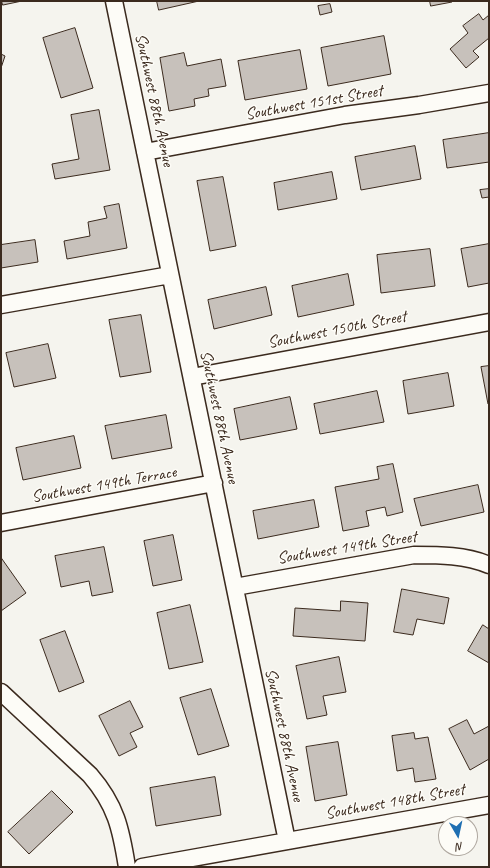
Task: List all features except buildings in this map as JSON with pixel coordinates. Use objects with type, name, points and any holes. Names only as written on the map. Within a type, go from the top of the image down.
[{"type":"street","name":"Southwest 88th Avenue","points":[[114,1],[287,841]]},
{"type":"street","name":"Southwest 151st Street","points":[[145,152],[345,115],[419,105],[489,93]]},
{"type":"street","points":[[1,305],[170,275]]},
{"type":"street","name":"Southwest 150th Street","points":[[192,377],[489,322]]},
{"type":"street","name":"Southwest 149th Terrace","points":[[1,523],[214,483]]},
{"type":"street","name":"Southwest 149th Street","points":[[235,587],[389,558],[414,555],[439,555],[463,558],[489,565]]},
{"type":"street","points":[[1,692],[90,775],[101,788],[116,816],[128,867]]},
{"type":"street","name":"Southwest 148th Street","points":[[142,867],[196,862],[287,841],[489,805]]}]
